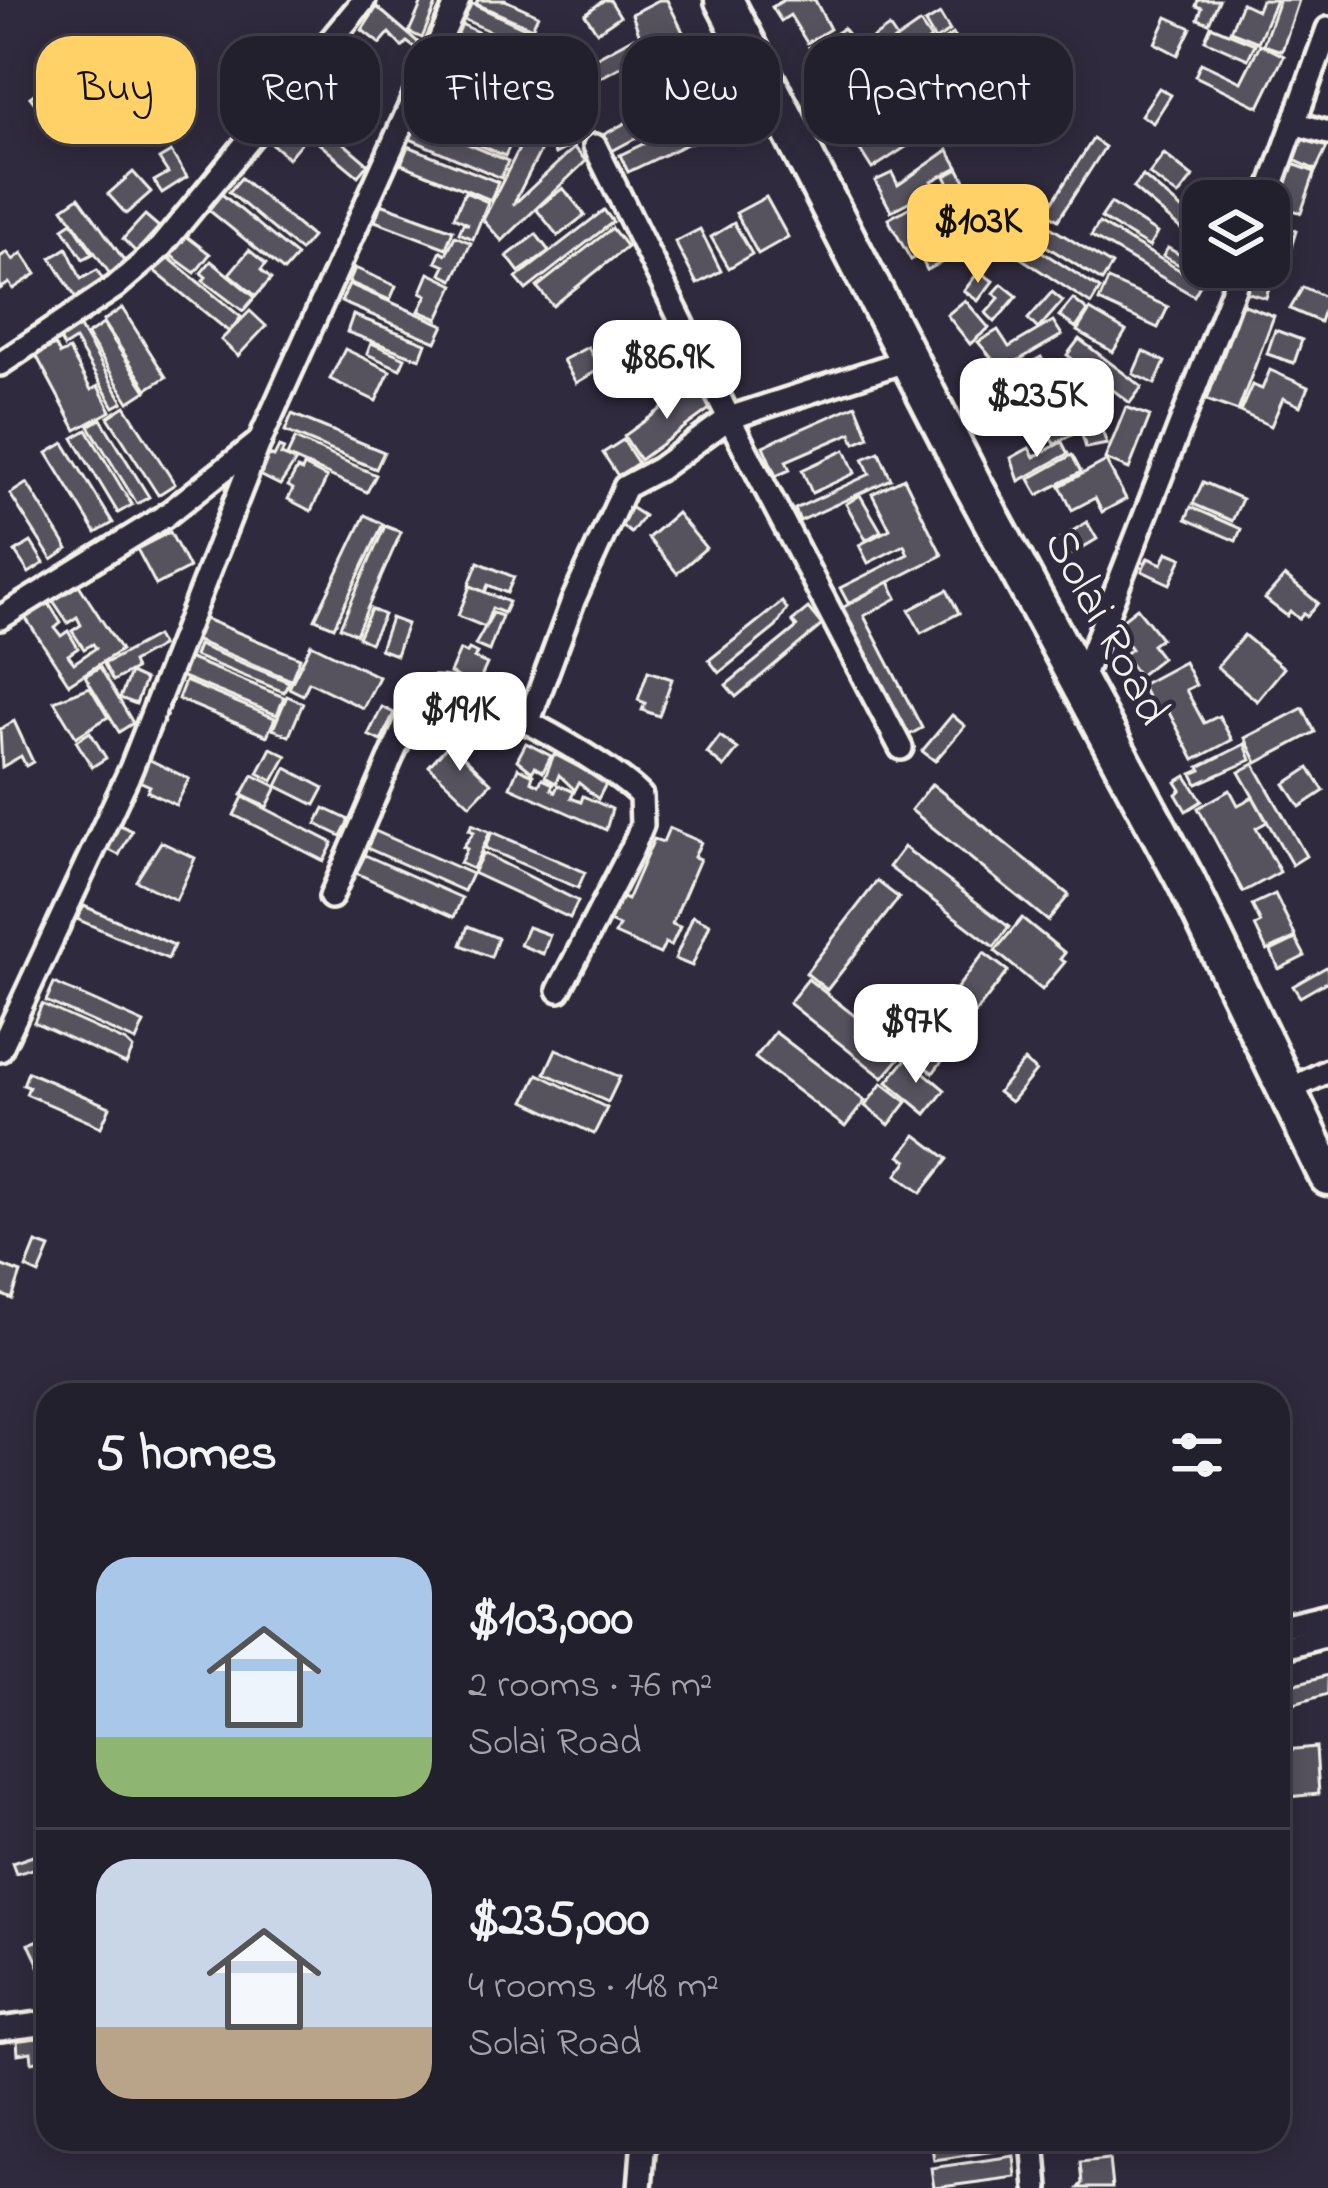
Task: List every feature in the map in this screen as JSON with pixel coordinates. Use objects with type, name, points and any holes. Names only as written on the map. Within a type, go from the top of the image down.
[{"type":"highway","name":"Solai Road","points":[[724,0],[908,360],[1186,881],[1328,1176]]},
{"type":"street","points":[[0,364],[115,287],[159,249],[364,0]]},
{"type":"street","points":[[0,1050],[131,769],[260,440],[458,0]]},
{"type":"street","points":[[1273,180],[1328,29]]},
{"type":"street","points":[[1294,123],[1328,133]]},
{"type":"street","points":[[595,146],[728,418],[901,748]]},
{"type":"street","points":[[1080,683],[1234,288]]},
{"type":"street","points":[[528,722],[573,602],[625,487],[659,469],[728,418],[908,360]]},
{"type":"street","points":[[0,619],[165,516],[260,440]]},
{"type":"street","points":[[332,897],[406,723],[425,691],[448,688],[528,722],[630,784],[641,796],[642,825],[625,866],[559,990]]},
{"type":"street","points":[[1287,1091],[1328,1071]]},
{"type":"street","points":[[1290,1624],[1328,1615]]},
{"type":"street","points":[[1290,1646],[1328,1635]]},
{"type":"street","points":[[0,2029],[36,2024]]},
{"type":"street","points":[[640,2188],[643,2151]]},
{"type":"street","points":[[1034,2151],[1037,2188]]},
{"type":"building","points":[[423,0],[438,0],[423,36],[409,32]]},
{"type":"building","points":[[478,0],[505,0],[538,15],[532,28],[476,4]]},
{"type":"building","points":[[610,0],[620,16],[597,32],[585,14]]},
{"type":"building","points":[[667,0],[685,36],[640,36],[632,14]]},
{"type":"building","points":[[784,0],[815,0],[830,29],[804,38],[790,15],[781,21],[772,7]]},
{"type":"building","points":[[1198,0],[1219,0],[1209,23],[1198,19],[1202,8],[1196,6]]},
{"type":"building","points":[[1261,0],[1276,0],[1258,42],[1230,31],[1242,3],[1257,10]]},
{"type":"building","points":[[1279,0],[1299,0],[1282,51],[1263,45]]},
{"type":"building","points":[[468,2],[542,36],[500,36],[461,18]]},
{"type":"building","points":[[377,7],[411,36],[404,36],[402,47],[389,33],[380,44],[380,36],[362,30]]},
{"type":"building","points":[[940,14],[950,31],[933,36],[925,23]]},
{"type":"building","points":[[1167,17],[1191,28],[1178,55],[1155,43]]},
{"type":"building","points":[[459,23],[486,36],[452,36]]},
{"type":"building","points":[[920,23],[929,36],[901,36]]},
{"type":"building","points":[[1211,26],[1255,44],[1248,59],[1205,40]]},
{"type":"building","points":[[622,44],[622,66],[598,79],[598,57]]},
{"type":"building","points":[[1260,44],[1284,56],[1259,107],[1195,76],[1201,63],[1241,82]]},
{"type":"building","points":[[1159,88],[1171,95],[1153,123],[1141,115]]},
{"type":"building","points":[[622,125],[625,144],[610,152],[601,136]]},
{"type":"building","points":[[1302,132],[1328,145],[1316,170],[1290,158]]},
{"type":"building","points":[[1093,139],[1105,147],[1058,220],[1046,212]]},
{"type":"building","points":[[272,144],[300,144],[288,158]]},
{"type":"building","points":[[320,144],[345,144],[368,164],[358,176]]},
{"type":"building","points":[[422,144],[468,144],[508,161],[501,178]]},
{"type":"building","points":[[477,144],[511,144],[505,156]]},
{"type":"building","points":[[521,144],[544,144],[513,205],[574,148],[586,161],[502,241],[483,220]]},
{"type":"building","points":[[550,144],[574,144],[555,154]]},
{"type":"building","points":[[643,144],[687,144],[628,172],[620,155]]},
{"type":"building","points":[[856,144],[910,144],[872,169]]},
{"type":"building","points":[[408,146],[498,182],[491,200],[401,164]]},
{"type":"building","points":[[948,150],[958,167],[932,181],[935,188],[891,211],[875,181],[892,173],[898,185]]},
{"type":"building","points":[[171,152],[187,177],[162,193],[154,181],[168,173],[159,159]]},
{"type":"building","points":[[1164,154],[1193,177],[1182,180],[1178,196],[1149,174]]},
{"type":"building","points":[[1293,164],[1315,172],[1301,213],[1290,210],[1288,180]]},
{"type":"building","points":[[959,169],[991,232],[977,239],[945,176]]},
{"type":"building","points":[[133,172],[151,192],[126,214],[108,194]]},
{"type":"building","points":[[1143,176],[1182,209],[1182,228],[1181,229],[1133,188]]},
{"type":"building","points":[[241,178],[312,237],[300,251],[229,192]]},
{"type":"building","points":[[563,188],[585,215],[558,236],[536,209]]},
{"type":"building","points":[[218,191],[297,256],[284,271],[205,207]]},
{"type":"building","points":[[465,192],[488,202],[473,239],[459,233],[463,224],[469,224],[454,217]]},
{"type":"building","points":[[79,197],[126,263],[110,274],[63,208]]},
{"type":"building","points":[[766,197],[788,237],[758,254],[736,213]]},
{"type":"building","points":[[917,203],[939,244],[911,260],[888,219]]},
{"type":"building","points":[[1011,203],[1112,265],[1102,281],[1001,218]]},
{"type":"building","points":[[1111,203],[1157,233],[1149,247],[1101,218]]},
{"type":"building","points":[[381,204],[453,230],[446,248],[375,221]]},
{"type":"building","points":[[604,210],[613,222],[526,290],[516,278]]},
{"type":"building","points":[[145,215],[159,227],[136,252],[123,239]]},
{"type":"building","points":[[72,222],[93,254],[83,259],[63,228]]},
{"type":"building","points":[[734,223],[752,254],[729,268],[711,237]]},
{"type":"building","points":[[1099,223],[1182,271],[1182,288],[1198,288],[1194,296],[1091,236]]},
{"type":"building","points":[[999,224],[1100,289],[1091,304],[990,238]]},
{"type":"building","points":[[612,228],[627,247],[553,306],[537,287]]},
{"type":"building","points":[[700,229],[721,271],[697,284],[675,242]]},
{"type":"building","points":[[181,232],[210,254],[195,273],[166,252]]},
{"type":"building","points":[[536,234],[549,251],[519,272],[507,256]]},
{"type":"building","points":[[455,236],[471,243],[453,280],[441,274],[445,266],[436,262]]},
{"type":"building","points":[[974,241],[986,250],[972,267],[961,259]]},
{"type":"building","points":[[954,245],[958,254],[927,270],[922,260]]},
{"type":"building","points":[[67,248],[81,279],[97,270],[106,285],[78,301],[51,258]]},
{"type":"building","points":[[1168,248],[1182,256],[1182,266],[1163,256]]},
{"type":"building","points":[[249,250],[266,264],[261,270],[271,279],[256,296],[229,274]]},
{"type":"building","points":[[7,252],[13,260],[22,253],[36,274],[13,289],[9,283],[0,289],[0,257]]},
{"type":"building","points":[[164,254],[241,317],[229,332],[152,269]]},
{"type":"building","points":[[211,261],[255,297],[243,311],[203,281],[206,277],[201,273]]},
{"type":"building","points":[[355,268],[396,286],[390,300],[349,282]]},
{"type":"building","points":[[979,271],[993,281],[978,301],[964,291]]},
{"type":"building","points":[[429,273],[454,285],[438,319],[419,311],[427,295],[421,292]]},
{"type":"building","points":[[1108,280],[1168,307],[1158,328],[1099,301]]},
{"type":"building","points":[[349,284],[444,325],[436,342],[341,302]]},
{"type":"building","points":[[1002,284],[1017,296],[995,322],[986,313],[999,298],[994,293]]},
{"type":"building","points":[[1303,287],[1328,298],[1320,322],[1290,309]]},
{"type":"building","points":[[1246,288],[1269,288],[1266,298],[1245,292]]},
{"type":"building","points":[[1052,292],[1063,301],[1038,329],[1028,319]]},
{"type":"building","points":[[1073,299],[1088,311],[1076,328],[1059,316]]},
{"type":"building","points":[[965,300],[989,328],[970,344],[947,315]]},
{"type":"building","points":[[1242,304],[1274,316],[1238,411],[1207,400]]},
{"type":"building","points":[[122,308],[166,377],[147,389],[103,321]]},
{"type":"building","points":[[1090,310],[1126,331],[1113,352],[1077,331]]},
{"type":"building","points":[[250,311],[266,326],[238,356],[221,340]]},
{"type":"building","points":[[353,315],[426,343],[420,359],[347,332]]},
{"type":"building","points":[[1053,321],[1062,335],[993,375],[988,367],[995,362],[978,342],[998,330],[1009,347]]},
{"type":"building","points":[[78,324],[123,402],[114,407],[75,340],[64,347],[58,336]]},
{"type":"building","points":[[103,324],[146,391],[129,402],[87,335]]},
{"type":"building","points":[[1275,330],[1302,340],[1294,363],[1267,354]]},
{"type":"building","points":[[1079,339],[1142,387],[1130,403],[1067,355]]},
{"type":"building","points":[[371,343],[405,358],[400,369],[367,354]]},
{"type":"building","points":[[55,345],[60,354],[69,350],[91,390],[98,386],[111,411],[76,430],[36,355]]},
{"type":"building","points":[[588,347],[600,369],[576,383],[563,360]]},
{"type":"building","points":[[345,349],[390,371],[376,401],[330,379]]},
{"type":"building","points":[[1143,351],[1165,362],[1155,384],[1133,374]]},
{"type":"building","points":[[1041,357],[1081,430],[1054,444],[1022,384],[1028,381],[1021,368]]},
{"type":"building","points":[[1270,370],[1308,387],[1300,406],[1283,398],[1271,426],[1240,412],[1252,385],[1262,389]]},
{"type":"building","points":[[694,385],[711,408],[640,460],[624,436]]},
{"type":"building","points":[[1087,392],[1101,398],[1092,420],[1078,415]]},
{"type":"building","points":[[856,405],[869,437],[855,443],[851,433],[786,461],[790,470],[776,476],[763,446]]},
{"type":"building","points":[[125,406],[175,484],[158,495],[108,417]]},
{"type":"building","points":[[1014,407],[1025,428],[1013,434],[1002,414]]},
{"type":"building","points":[[1126,407],[1150,416],[1129,469],[1105,459]]},
{"type":"building","points":[[292,414],[384,452],[376,469],[285,431]]},
{"type":"building","points":[[101,419],[149,497],[137,504],[89,426]]},
{"type":"building","points":[[1100,425],[1107,444],[1086,448],[1081,432]]},
{"type":"building","points":[[87,430],[132,505],[118,513],[73,438]]},
{"type":"building","points":[[295,439],[376,475],[367,492],[287,456]]},
{"type":"building","points":[[623,440],[638,463],[618,476],[603,453]]},
{"type":"building","points":[[1062,442],[1068,454],[1019,481],[1011,458],[1029,448],[1034,457]]},
{"type":"building","points":[[64,443],[113,523],[96,533],[47,453]]},
{"type":"building","points":[[279,447],[284,449],[281,455],[296,461],[280,485],[258,474],[267,454],[274,457]]},
{"type":"building","points":[[845,450],[855,473],[812,493],[802,470]]},
{"type":"building","points":[[879,452],[891,479],[800,521],[795,509],[870,474],[863,459]]},
{"type":"building","points":[[1072,455],[1081,472],[1038,495],[1029,479]]},
{"type":"building","points":[[1106,461],[1126,499],[1102,512],[1095,498],[1072,510],[1060,486]]},
{"type":"building","points":[[304,466],[327,478],[311,511],[288,499],[293,489],[288,486]]},
{"type":"building","points":[[904,478],[942,555],[848,603],[840,588],[908,554],[904,545],[868,563],[859,545],[890,529],[872,494]]},
{"type":"building","points":[[1203,482],[1242,499],[1232,521],[1193,504]]},
{"type":"building","points":[[27,483],[68,549],[52,560],[10,494]]},
{"type":"building","points":[[860,495],[881,531],[866,540],[846,504]]},
{"type":"building","points":[[630,507],[644,516],[631,533],[618,523]]},
{"type":"building","points":[[1191,507],[1241,529],[1236,541],[1186,519]]},
{"type":"building","points":[[677,513],[706,548],[677,573],[648,538]]},
{"type":"building","points":[[365,515],[383,524],[334,627],[315,619]]},
{"type":"building","points":[[1087,522],[1097,539],[1067,557],[1058,540]]},
{"type":"building","points":[[385,526],[401,532],[356,634],[340,627]]},
{"type":"building","points":[[170,532],[189,568],[156,585],[137,549]]},
{"type":"building","points":[[31,542],[44,563],[29,573],[15,552]]},
{"type":"building","points":[[1167,552],[1182,558],[1170,584],[1142,571],[1148,558],[1162,564]]},
{"type":"building","points":[[478,562],[514,577],[507,593],[488,585],[485,592],[469,585]]},
{"type":"building","points":[[1285,576],[1318,603],[1307,616],[1304,613],[1299,619],[1290,611],[1287,616],[1265,599]]},
{"type":"building","points":[[77,582],[121,650],[69,684],[23,614],[46,599],[61,623],[55,628],[61,636],[68,631],[78,648],[68,655],[74,663],[96,648],[93,644],[84,649],[72,631],[81,625],[77,617],[68,623],[52,599]]},
{"type":"building","points":[[889,582],[897,598],[864,616],[922,728],[909,735],[842,608]]},
{"type":"building","points":[[470,586],[509,602],[504,613],[492,608],[485,627],[458,616]]},
{"type":"building","points":[[947,590],[959,613],[921,633],[909,610]]},
{"type":"building","points":[[782,602],[787,609],[776,627],[719,673],[709,660]]},
{"type":"building","points":[[808,608],[822,625],[736,697],[726,685],[797,627],[792,621]]},
{"type":"building","points":[[1137,608],[1161,638],[1152,645],[1162,658],[1139,676],[1123,655],[1131,649],[1114,626]]},
{"type":"building","points":[[371,609],[384,615],[370,643],[358,637]]},
{"type":"building","points":[[493,613],[502,616],[489,651],[475,645]]},
{"type":"building","points":[[203,618],[300,658],[291,680],[194,640]]},
{"type":"building","points":[[391,618],[407,624],[396,655],[380,649]]},
{"type":"building","points":[[1244,635],[1284,668],[1257,701],[1217,667]]},
{"type":"building","points":[[156,636],[161,646],[132,662],[135,669],[113,681],[104,664]]},
{"type":"building","points":[[311,644],[379,677],[363,708],[309,682],[303,695],[289,688]]},
{"type":"building","points":[[198,645],[289,682],[284,692],[194,656]]},
{"type":"building","points":[[469,649],[477,653],[474,658],[487,664],[477,686],[450,673],[460,650],[467,653]]},
{"type":"building","points":[[188,658],[284,697],[277,715],[180,676]]},
{"type":"building","points":[[1184,662],[1196,685],[1186,690],[1204,723],[1219,716],[1232,740],[1194,760],[1165,705],[1154,710],[1141,685]]},
{"type":"building","points":[[100,667],[133,723],[119,732],[85,676]]},
{"type":"building","points":[[648,671],[672,679],[659,716],[642,710],[645,703],[638,700]]},
{"type":"building","points":[[130,673],[145,680],[136,704],[120,698]]},
{"type":"building","points":[[185,681],[275,718],[267,736],[178,699]]},
{"type":"building","points":[[90,687],[108,717],[76,737],[54,701]]},
{"type":"building","points":[[287,696],[303,703],[289,736],[273,729]]},
{"type":"building","points":[[382,707],[394,713],[381,741],[368,735]]},
{"type":"building","points":[[1303,708],[1315,732],[1257,763],[1245,738]]},
{"type":"building","points":[[952,715],[965,726],[935,761],[922,751]]},
{"type":"building","points":[[14,721],[33,762],[26,766],[21,756],[2,767],[0,729]]},
{"type":"building","points":[[90,732],[106,758],[92,767],[76,741]]},
{"type":"building","points":[[720,736],[738,749],[724,767],[707,753]]},
{"type":"building","points":[[450,743],[491,783],[470,805],[429,766]]},
{"type":"building","points":[[526,743],[551,756],[543,772],[535,767],[532,772],[517,760]]},
{"type":"building","points":[[1245,744],[1251,760],[1197,784],[1192,774],[1199,767]]},
{"type":"building","points":[[271,748],[287,756],[273,781],[258,773]]},
{"type":"building","points":[[554,754],[607,782],[598,799],[579,783],[575,790],[559,775],[556,783],[545,777]]},
{"type":"building","points":[[148,759],[189,779],[176,805],[147,791],[150,786],[137,780]]},
{"type":"building","points":[[1254,764],[1306,856],[1292,865],[1239,772]]},
{"type":"building","points":[[286,768],[324,788],[315,805],[277,786]]},
{"type":"building","points":[[518,768],[533,775],[531,781],[539,785],[542,779],[553,784],[555,792],[558,785],[574,792],[571,798],[581,802],[583,796],[612,809],[606,830],[510,787]]},
{"type":"building","points":[[1309,768],[1324,791],[1300,807],[1285,784]]},
{"type":"building","points":[[253,775],[277,787],[267,807],[242,795]]},
{"type":"building","points":[[1186,776],[1202,801],[1186,811],[1176,794],[1181,790],[1176,782]]},
{"type":"building","points":[[932,784],[1069,895],[1048,921],[911,810]]},
{"type":"building","points":[[1230,790],[1238,805],[1253,797],[1267,822],[1256,828],[1280,872],[1243,892],[1198,808]]},
{"type":"building","points":[[243,797],[333,843],[324,861],[234,815]]},
{"type":"building","points":[[324,808],[349,820],[341,836],[316,824]]},
{"type":"building","points":[[118,824],[132,831],[119,855],[105,848]]},
{"type":"building","points":[[472,824],[490,832],[473,869],[460,863],[467,849],[463,847],[474,832],[469,830]]},
{"type":"building","points":[[669,828],[701,842],[694,857],[700,859],[672,924],[680,927],[671,946],[665,943],[660,954],[615,934],[619,926],[609,922],[620,897],[627,900],[654,839],[663,842]]},
{"type":"building","points":[[375,831],[472,874],[464,891],[367,848]]},
{"type":"building","points":[[492,832],[585,872],[578,888],[485,848]]},
{"type":"building","points":[[161,842],[195,858],[176,900],[136,881]]},
{"type":"building","points":[[904,847],[1009,927],[994,947],[889,867]]},
{"type":"building","points":[[483,853],[578,901],[570,918],[473,873]]},
{"type":"building","points":[[365,855],[462,898],[454,917],[356,873]]},
{"type":"building","points":[[877,881],[899,898],[827,990],[806,973]]},
{"type":"building","points":[[1275,894],[1296,937],[1267,951],[1255,926],[1261,923],[1252,905]]},
{"type":"building","points":[[84,906],[174,945],[168,959],[77,919]]},
{"type":"building","points":[[693,916],[710,924],[692,966],[675,959]]},
{"type":"building","points":[[1022,918],[1065,953],[1060,959],[1065,962],[1042,990],[995,951]]},
{"type":"building","points":[[468,926],[498,938],[491,957],[461,945]]},
{"type":"building","points":[[528,927],[550,935],[543,954],[520,945]]},
{"type":"building","points":[[1296,939],[1305,956],[1279,969],[1271,951]]},
{"type":"building","points":[[984,953],[1008,971],[974,1015],[950,997]]},
{"type":"building","points":[[1328,966],[1328,981],[1300,997],[1293,986]]},
{"type":"building","points":[[808,979],[903,1054],[883,1078],[789,1003]]},
{"type":"building","points":[[54,983],[144,1023],[136,1041],[46,1001]]},
{"type":"building","points":[[42,1004],[126,1042],[133,1049],[126,1064],[34,1022]]},
{"type":"building","points":[[944,1009],[968,1027],[933,1073],[909,1055]]},
{"type":"building","points":[[775,1032],[865,1101],[845,1127],[755,1058]]},
{"type":"building","points":[[556,1049],[620,1077],[608,1102],[545,1073]]},
{"type":"building","points":[[907,1058],[945,1090],[926,1114],[887,1082]]},
{"type":"building","points":[[1024,1061],[1036,1071],[1011,1102],[998,1092]]},
{"type":"building","points":[[28,1072],[110,1107],[101,1127],[26,1094],[29,1087],[23,1085]]},
{"type":"building","points":[[538,1074],[607,1108],[594,1134],[525,1101]]},
{"type":"building","points":[[882,1083],[907,1102],[889,1125],[865,1106]]},
{"type":"building","points":[[916,1135],[948,1159],[921,1193],[897,1175],[907,1161],[900,1156]]},
{"type":"building","points":[[36,1243],[50,1248],[39,1274],[26,1268]]},
{"type":"building","points":[[0,1265],[21,1273],[12,1299],[0,1294]]},
{"type":"building","points":[[1328,1675],[1328,1694],[1290,1705],[1290,1686]]},
{"type":"building","points":[[1316,1747],[1319,1794],[1290,1797],[1290,1750]]},
{"type":"building","points":[[36,1855],[36,1868],[16,1874],[12,1863]]},
{"type":"building","points":[[36,2037],[36,2061],[32,2062],[31,2052],[18,2054],[17,2040]]},
{"type":"building","points":[[933,2151],[995,2151],[934,2160]]},
{"type":"building","points":[[1014,2156],[1016,2177],[934,2188],[931,2168]]},
{"type":"building","points":[[1109,2159],[1112,2188],[1078,2188],[1082,2183],[1080,2162]]}]
